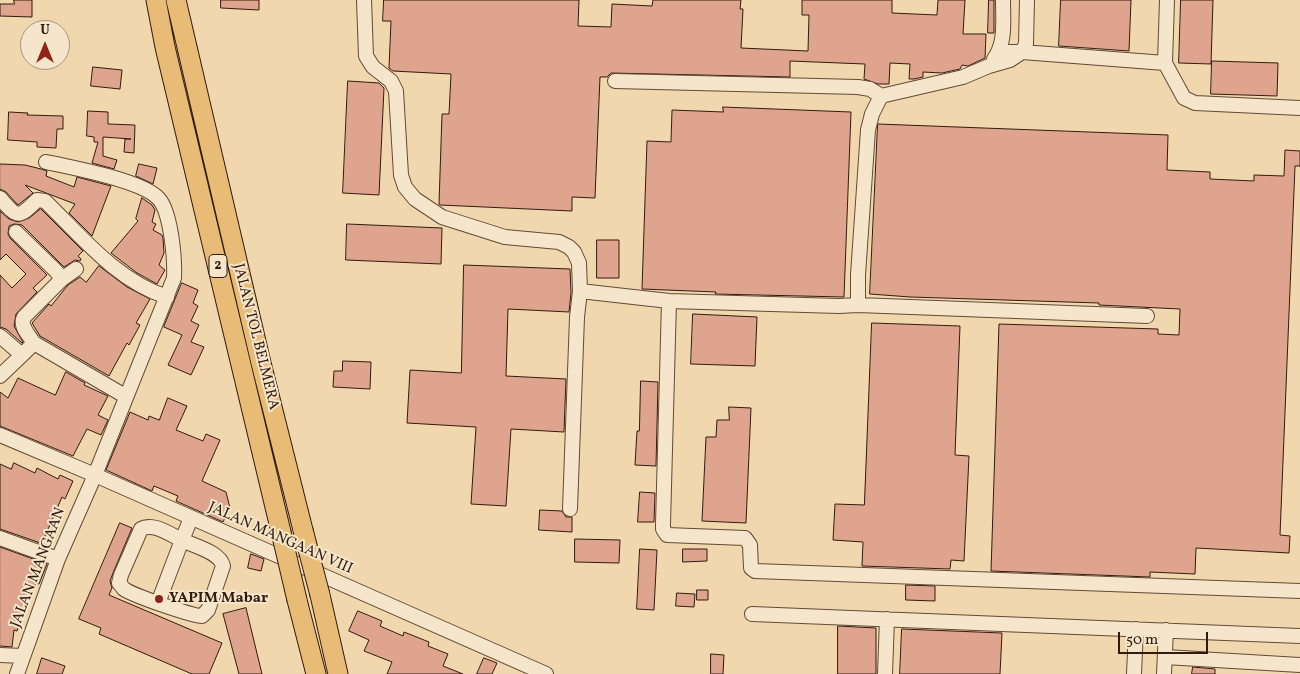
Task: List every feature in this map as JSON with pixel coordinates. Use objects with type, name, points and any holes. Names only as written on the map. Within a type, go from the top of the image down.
[{"type":"highway","name":"JALAN TOL BELMERA","points":[[156,0],[170,67],[316,674]]},
{"type":"highway","name":"JALAN TOL BELMERA","points":[[176,0],[261,363],[320,595],[338,674]]},
{"type":"street","points":[[364,0],[366,56],[373,67],[391,81],[396,91],[401,175],[405,188],[415,199],[442,217],[505,236],[559,242],[574,252],[579,263],[580,291],[577,317],[570,508]]},
{"type":"street","points":[[989,66],[999,52],[1002,35],[1003,0]]},
{"type":"street","points":[[615,81],[858,87],[870,89],[881,96],[963,77],[989,66],[1010,60],[1022,52],[1026,44],[1027,0]]},
{"type":"street","points":[[1167,0],[1164,63],[1184,98],[1194,103],[1300,108]]},
{"type":"street","points":[[999,52],[1022,52],[1164,63]]},
{"type":"street","points":[[858,305],[858,275],[868,130],[872,114],[881,96]]},
{"type":"street","name":"JALAN MANGAAN","points":[[18,674],[58,559],[167,297],[174,278],[175,261],[169,226],[162,204],[158,198],[140,187],[124,181],[46,162]]},
{"type":"street","points":[[0,198],[17,214],[25,212],[37,200],[46,201],[117,270],[140,285],[167,297]]},
{"type":"street","points":[[16,232],[62,279]]},
{"type":"street","points":[[76,269],[62,279],[24,317],[22,326],[34,343],[125,396]]},
{"type":"street","points":[[580,291],[669,301],[858,305],[1147,316]]},
{"type":"street","points":[[669,301],[663,524],[665,533],[668,535],[745,538],[750,545],[751,568],[755,571],[1300,590]]},
{"type":"street","points":[[0,336],[22,355]]},
{"type":"street","points":[[0,376],[34,343]]},
{"type":"street","name":"JALAN MANGAAN VIII","points":[[0,435],[546,674]]},
{"type":"street","points":[[158,603],[191,518]]},
{"type":"street","points":[[146,526],[154,527],[222,560],[223,566],[208,610],[202,616],[194,616],[158,603],[124,589],[119,583],[141,529],[146,526]]},
{"type":"street","points":[[0,538],[58,559]]},
{"type":"street","points":[[752,614],[1300,636]]},
{"type":"street","points":[[886,674],[887,619]]},
{"type":"street","points":[[1134,674],[1136,629]]},
{"type":"street","points":[[1164,674],[1166,630]]},
{"type":"street","points":[[0,655],[23,656]]},
{"type":"street","points":[[1165,657],[1300,665]]},
{"type":"building","points":[[14,0],[32,0],[32,17],[0,16],[0,4],[14,4]]},
{"type":"building","points":[[221,0],[259,0],[259,10],[221,8]]},
{"type":"building","points":[[384,0],[579,0],[578,26],[611,27],[612,4],[652,6],[653,0],[741,0],[740,9],[743,9],[741,48],[808,51],[809,15],[802,15],[802,0],[892,0],[892,13],[937,15],[938,0],[965,0],[963,34],[986,34],[985,58],[968,66],[962,65],[960,69],[942,73],[923,72],[923,77],[914,79],[909,79],[910,64],[890,63],[889,84],[878,84],[864,79],[865,64],[790,61],[790,77],[611,73],[607,77],[600,77],[595,198],[572,197],[572,211],[440,205],[442,114],[449,114],[451,74],[393,71],[389,68],[391,21],[383,21]]},
{"type":"building","points":[[989,0],[994,0],[994,33],[988,33]]},
{"type":"building","points":[[1061,0],[1131,0],[1129,51],[1059,46]]},
{"type":"building","points":[[1181,0],[1213,0],[1211,64],[1179,63]]},
{"type":"building","points":[[1212,61],[1278,63],[1277,96],[1211,94]]},
{"type":"building","points":[[93,67],[122,70],[120,89],[91,86]]},
{"type":"building","points":[[348,81],[379,83],[384,88],[379,195],[343,193]]},
{"type":"building","points":[[723,107],[851,112],[844,297],[715,294],[716,292],[642,289],[647,141],[671,142],[672,110],[723,112]]},
{"type":"building","points":[[88,111],[108,112],[108,124],[135,125],[134,153],[124,152],[125,139],[131,139],[103,137],[103,156],[117,160],[114,169],[92,163],[98,142],[94,142],[94,137],[87,136]]},
{"type":"building","points":[[9,112],[28,113],[27,115],[63,116],[63,129],[57,129],[56,148],[37,147],[37,142],[8,140]]},
{"type":"building","points":[[878,124],[1168,135],[1167,170],[1210,172],[1210,179],[1254,181],[1254,175],[1284,176],[1285,150],[1300,151],[1300,166],[1295,166],[1280,535],[1290,536],[1289,553],[1196,548],[1195,574],[1150,572],[1150,577],[991,571],[999,324],[1158,329],[1158,334],[1179,335],[1180,309],[1099,305],[1099,303],[870,294]]},
{"type":"building","points":[[0,164],[25,165],[41,169],[47,171],[46,176],[74,187],[77,177],[111,186],[92,236],[69,213],[75,204],[25,185],[33,193],[18,205],[6,192],[0,189]]},
{"type":"building","points":[[139,164],[157,168],[153,184],[136,176]]},
{"type":"building","points":[[142,198],[152,205],[155,210],[152,222],[156,224],[153,230],[162,235],[163,238],[164,253],[159,265],[165,270],[157,284],[137,273],[111,253],[138,221],[136,219]]},
{"type":"building","points":[[41,209],[83,251],[78,256],[81,259],[80,261],[75,260],[64,267],[22,225],[14,224],[9,226],[8,234],[10,238],[47,275],[33,288],[37,292],[16,314],[14,326],[22,343],[6,329],[0,327],[0,275],[12,288],[26,274],[6,254],[0,260],[0,211],[9,219],[18,222],[29,218]]},
{"type":"building","points":[[347,224],[442,228],[441,264],[346,260]]},
{"type":"building","points":[[597,240],[619,240],[619,278],[597,278]]},
{"type":"building","points":[[464,265],[570,269],[571,293],[569,312],[508,309],[506,376],[566,379],[564,432],[511,429],[506,506],[471,504],[476,427],[407,423],[410,370],[461,373]]},
{"type":"building","points":[[99,266],[127,287],[150,299],[136,323],[140,325],[129,345],[127,343],[109,376],[40,336],[32,323],[49,304],[51,306],[68,285],[80,277],[86,282]]},
{"type":"building","points":[[182,283],[198,290],[193,303],[198,306],[191,321],[199,325],[191,342],[204,347],[191,375],[168,365],[182,335],[164,327]]},
{"type":"building","points":[[693,314],[757,317],[755,366],[691,364]]},
{"type":"building","points":[[872,323],[960,326],[955,455],[969,456],[964,561],[951,560],[950,569],[862,566],[863,542],[833,540],[835,504],[864,505]]},
{"type":"building","points":[[343,361],[371,362],[370,389],[333,387],[334,371],[342,371]]},
{"type":"building","points":[[66,372],[85,383],[84,385],[108,396],[98,415],[108,420],[101,435],[87,429],[73,456],[0,426],[0,392],[8,398],[18,378],[55,395]]},
{"type":"building","points":[[641,381],[658,382],[656,466],[635,465],[637,431],[639,431]]},
{"type":"building","points":[[168,398],[187,406],[176,430],[203,441],[206,434],[220,440],[202,481],[226,492],[230,508],[223,522],[176,501],[178,496],[154,486],[152,491],[106,470],[130,412],[148,420],[149,416],[159,420]]},
{"type":"building","points":[[729,407],[751,408],[746,523],[702,521],[706,437],[716,437],[717,420],[729,420]]},
{"type":"building","points":[[14,463],[35,473],[37,468],[58,479],[60,475],[73,481],[65,499],[62,497],[42,543],[49,546],[0,529],[0,464],[11,469]]},
{"type":"building","points":[[640,492],[655,493],[654,522],[638,522]]},
{"type":"building","points":[[540,510],[562,511],[566,517],[572,517],[572,532],[539,530]]},
{"type":"building","points":[[120,523],[132,528],[110,581],[112,588],[109,595],[222,643],[209,674],[192,674],[99,634],[101,628],[79,619]]},
{"type":"building","points":[[575,539],[620,540],[619,563],[575,562]]},
{"type":"building","points":[[0,547],[47,564],[39,584],[36,583],[28,599],[17,631],[14,630],[12,647],[0,646]]},
{"type":"building","points":[[640,549],[657,550],[654,610],[637,609]]},
{"type":"building","points":[[683,549],[707,549],[707,561],[683,562]]},
{"type":"building","points":[[251,554],[264,559],[261,571],[248,568]]},
{"type":"building","points":[[906,585],[935,586],[935,601],[906,600]]},
{"type":"building","points":[[697,590],[708,590],[708,600],[697,600]]},
{"type":"building","points":[[677,593],[695,594],[694,607],[676,606]]},
{"type":"building","points":[[246,608],[262,674],[239,674],[223,614]]},
{"type":"building","points":[[358,611],[382,621],[380,626],[403,636],[404,632],[429,642],[428,646],[448,654],[443,666],[463,674],[387,674],[392,662],[364,651],[369,640],[349,631]]},
{"type":"building","points":[[838,626],[876,628],[876,674],[838,674]]},
{"type":"building","points":[[902,629],[1002,633],[1000,674],[900,674]]},
{"type":"building","points":[[711,654],[724,655],[723,674],[711,674]]},
{"type":"building","points":[[42,658],[65,666],[62,674],[37,674]]},
{"type":"building","points":[[484,658],[497,663],[492,674],[477,674]]},
{"type":"building","points":[[1193,667],[1215,669],[1215,674],[1192,674]]},
{"type":"place","name":"YAPIM Mabar","points":[[159,599]]}]
